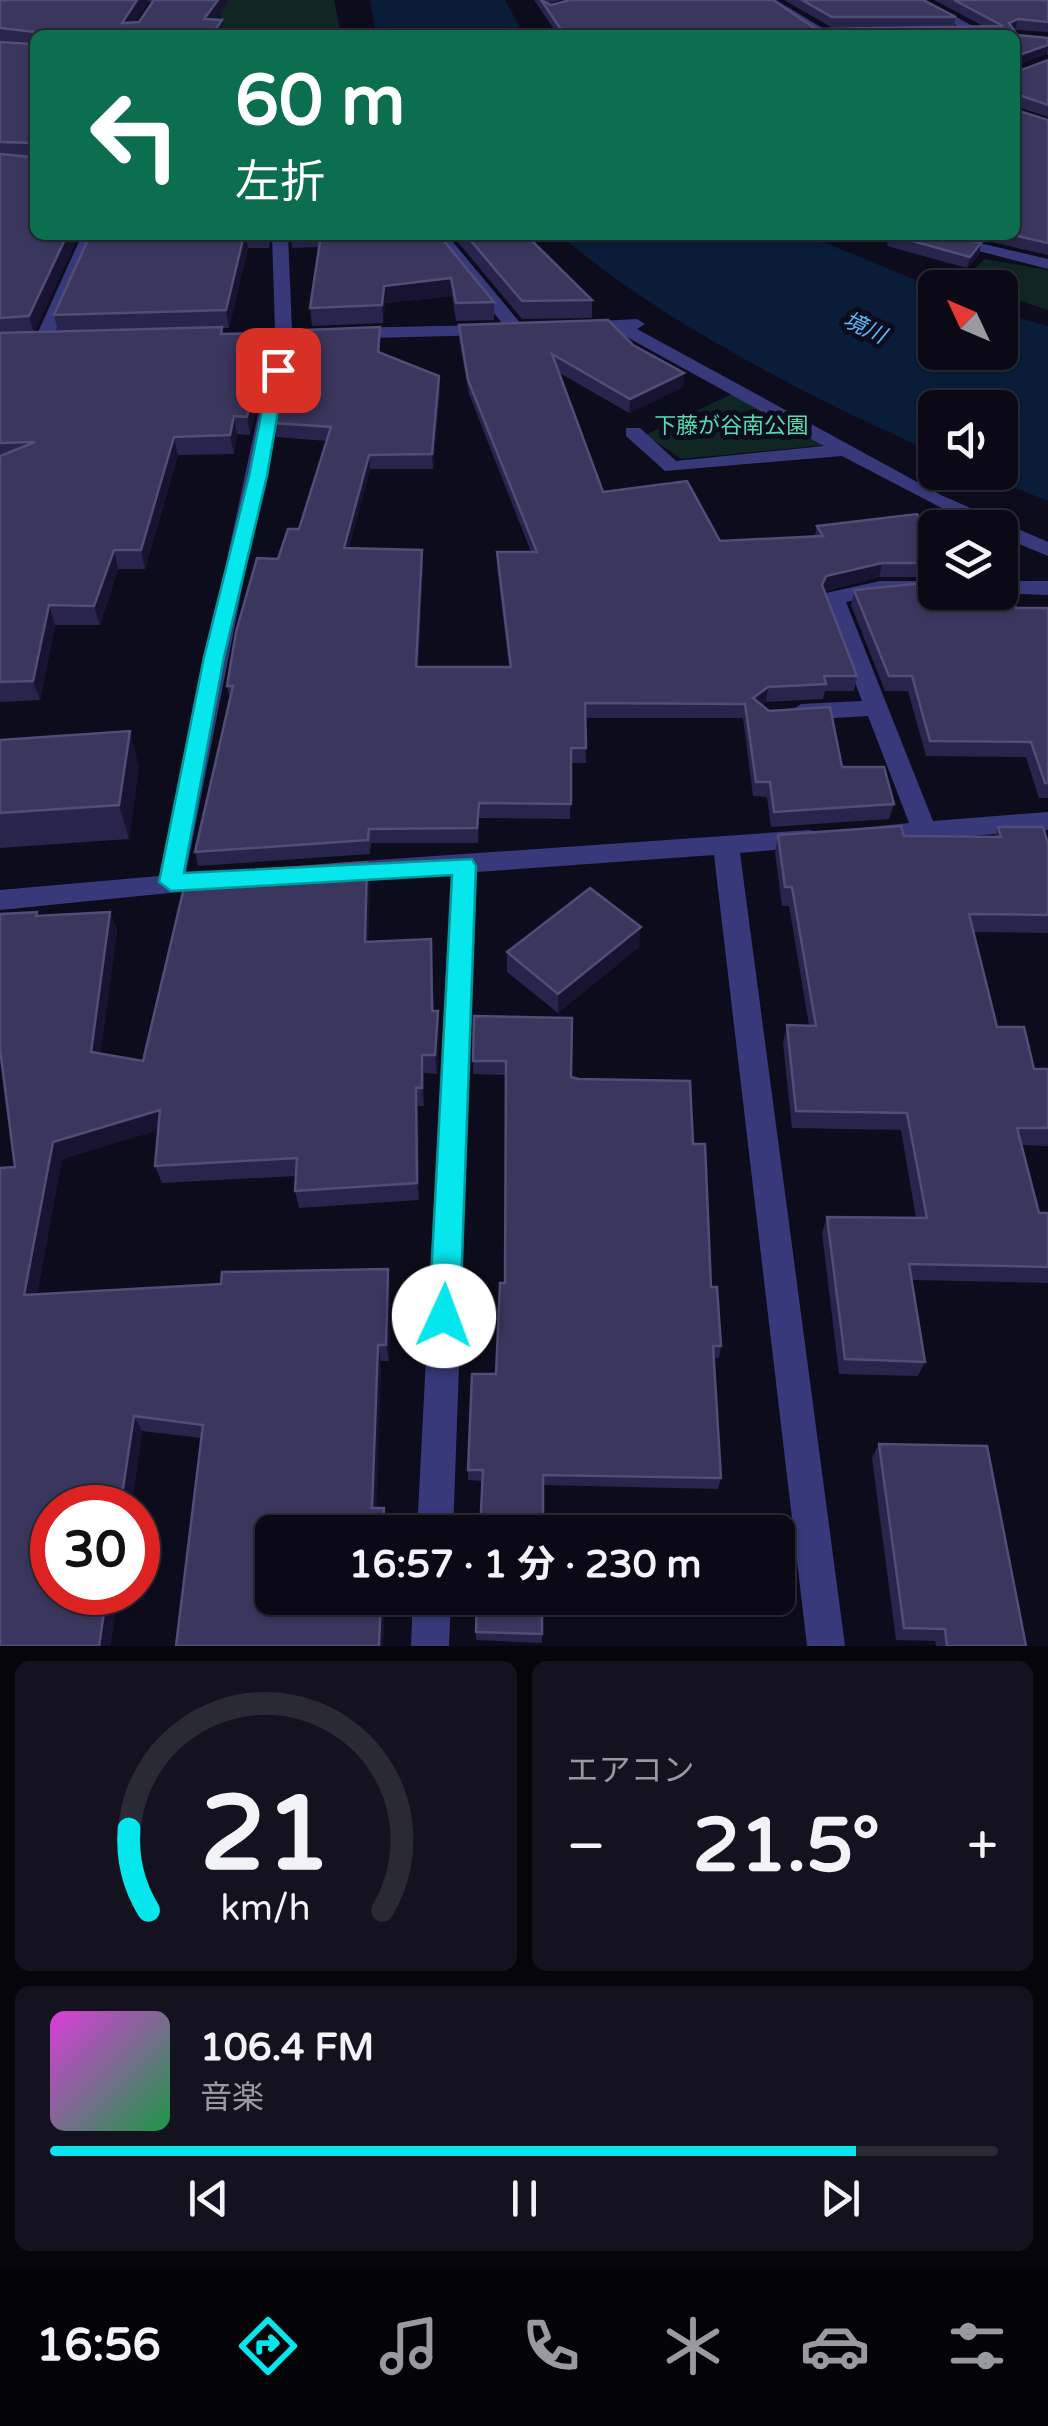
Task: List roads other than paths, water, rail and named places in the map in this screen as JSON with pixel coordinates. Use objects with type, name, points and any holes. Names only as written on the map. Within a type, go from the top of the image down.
[{"type":"street","points":[[768,0],[817,30]]},
{"type":"street","points":[[917,0],[974,30]]},
{"type":"street","points":[[44,343],[87,240]]},
{"type":"street","points":[[171,882],[284,334],[280,240]]},
{"type":"street","points":[[444,240],[534,328]]},
{"type":"street","points":[[950,240],[1038,258]]},
{"type":"street","points":[[247,336],[627,324],[845,450],[959,510]]},
{"type":"street","points":[[633,432],[672,468],[845,450]]},
{"type":"street","points":[[1018,537],[1048,550]]},
{"type":"street","points":[[918,588],[880,588],[834,598],[924,830]]},
{"type":"street","points":[[1018,588],[1048,588]]},
{"type":"street","points":[[784,713],[877,708]]},
{"type":"street","points":[[308,874],[464,866],[1048,821]]},
{"type":"street","points":[[726,846],[826,1646]]},
{"type":"street","points":[[436,1515],[464,866]]},
{"type":"street","points":[[0,900],[249,878]]},
{"type":"street","points":[[430,1646],[431,1615]]},
{"type":"water","points":[[370,0],[505,0],[521,30],[375,30]]},
{"type":"water","name":"境川","points":[[566,240],[818,240],[918,281],[918,370],[1018,370],[1018,318],[1048,326],[1048,501],[1018,489],[1018,390],[918,390],[918,445],[789,383],[644,298]]},
{"type":"park label","name":"下藤が谷南公園","points":[[731,425]]}]
